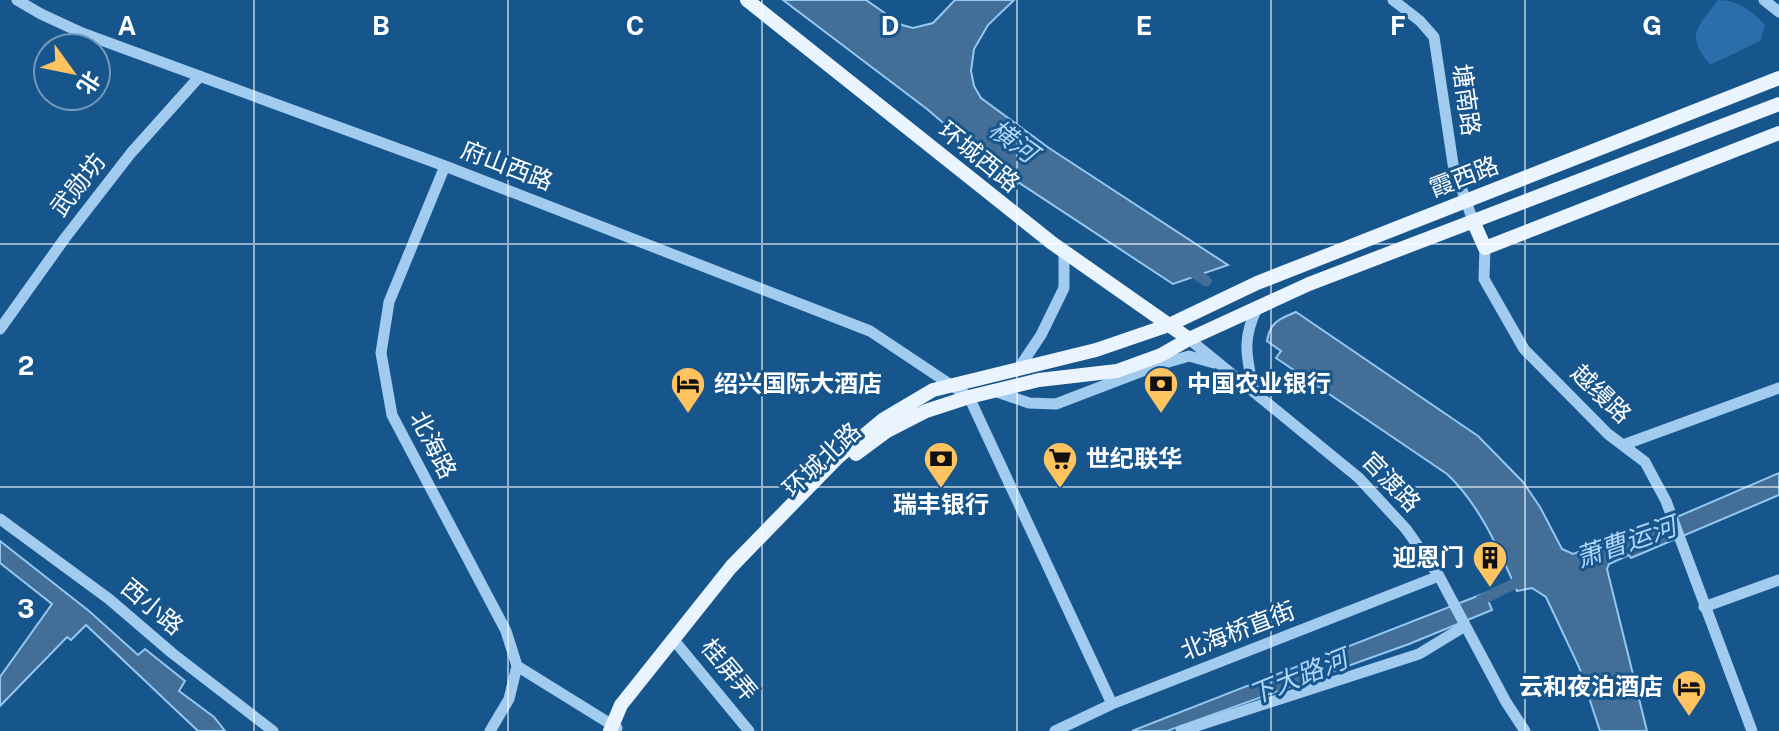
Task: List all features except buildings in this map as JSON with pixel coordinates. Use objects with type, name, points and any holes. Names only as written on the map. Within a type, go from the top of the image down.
[{"type":"main road","name":"环城西路","points":[[747,0],[1064,252],[1189,339]]},
{"type":"main road","name":"霞西路","points":[[1169,325],[1257,283],[1779,78]]},
{"type":"main road","name":"霞西路","points":[[1189,339],[1281,297],[1779,104]]},
{"type":"main road","points":[[1473,221],[1485,248],[1779,133]]},
{"type":"main road","name":"环城北路","points":[[676,642],[731,567],[838,457],[884,419],[933,390],[951,384],[1096,350],[1169,325]]},
{"type":"main road","name":"环城北路","points":[[614,729],[621,705],[736,574],[850,458],[887,431],[926,411],[969,397],[1039,380],[1117,371],[1161,355],[1189,339]]},
{"type":"street","name":"府山西路","points":[[17,0],[82,33],[445,166],[870,331],[969,397]]},
{"type":"street","name":"塘南路","points":[[1393,0],[1420,21],[1434,37],[1453,164],[1473,221]]},
{"type":"street","points":[[1764,0],[1779,12]]},
{"type":"street","name":"武勋坊","points":[[0,329],[131,153],[200,76]]},
{"type":"street","name":"北海路","points":[[445,166],[389,302],[381,353],[392,415],[506,631],[517,666]]},
{"type":"street","name":"越缦路","points":[[1485,248],[1484,279],[1524,349],[1608,434],[1645,462],[1666,501],[1752,731]]},
{"type":"street","points":[[1019,368],[1041,335],[1064,288],[1064,252]]},
{"type":"street","points":[[1254,393],[1245,347],[1248,326],[1257,308]]},
{"type":"street","name":"官渡路","points":[[1189,339],[1359,478],[1406,529],[1439,576],[1506,702],[1525,731]]},
{"type":"street","points":[[994,391],[1029,403],[1056,404],[1189,356],[1220,365]]},
{"type":"street","points":[[1623,445],[1779,388]]},
{"type":"street","points":[[969,397],[1112,704]]},
{"type":"street","name":"西小路","points":[[0,519],[109,599],[172,653],[273,731]]},
{"type":"street","name":"北海桥直街","points":[[1055,731],[1112,704],[1439,576]]},
{"type":"street","points":[[1704,607],[1779,580]]},
{"type":"street","points":[[1181,731],[1419,654],[1465,626]]},
{"type":"street","name":"桂屏弄","points":[[676,642],[749,731]]},
{"type":"street","points":[[490,731],[509,699],[517,666],[614,729]]},
{"type":"shaded area","points":[[1718,0],[1744,7],[1765,25],[1760,41],[1710,65],[1696,38],[1704,18]]},
{"type":"water","points":[[783,0],[866,0],[902,25],[913,28],[933,23],[955,0],[1014,0],[988,25],[974,49],[971,71],[981,98],[1049,148],[1228,265],[1173,284],[995,167],[987,174],[957,148],[963,140],[927,109]]},
{"type":"water","name":"萧曹运河","points":[[1296,312],[1478,436],[1523,482],[1562,549],[1573,554],[1656,526],[1779,473],[1779,495],[1631,558],[1629,555],[1609,564],[1607,569],[1647,731],[1600,731],[1579,667],[1546,597],[1532,588],[1517,591],[1496,544],[1459,486],[1447,474],[1276,358],[1281,351],[1267,341],[1270,329],[1280,319]]},
{"type":"water","points":[[0,541],[89,611],[138,655],[145,649],[185,681],[179,691],[214,717],[225,731],[198,731],[86,625],[71,640],[67,637],[0,706],[0,677],[52,604],[0,563]]},
{"type":"water","name":"下大路河","points":[[1485,593],[1492,610],[1409,644],[1167,731],[1132,731]]},
{"type":"waterway","name":"横河","points":[[1187,268],[1206,281]]},
{"type":"waterway","points":[[1481,600],[1526,578]]},
{"type":"place","name":"绍兴国际大酒店","points":[[688,415]]},
{"type":"place","name":"中国农业银行","points":[[1161,415]]},
{"type":"place","name":"瑞丰银行","points":[[941,490]]},
{"type":"place","name":"世纪联华","points":[[1060,490]]},
{"type":"place","name":"迎恩门","points":[[1490,589]]},
{"type":"place","name":"云和夜泊酒店","points":[[1689,718]]}]
